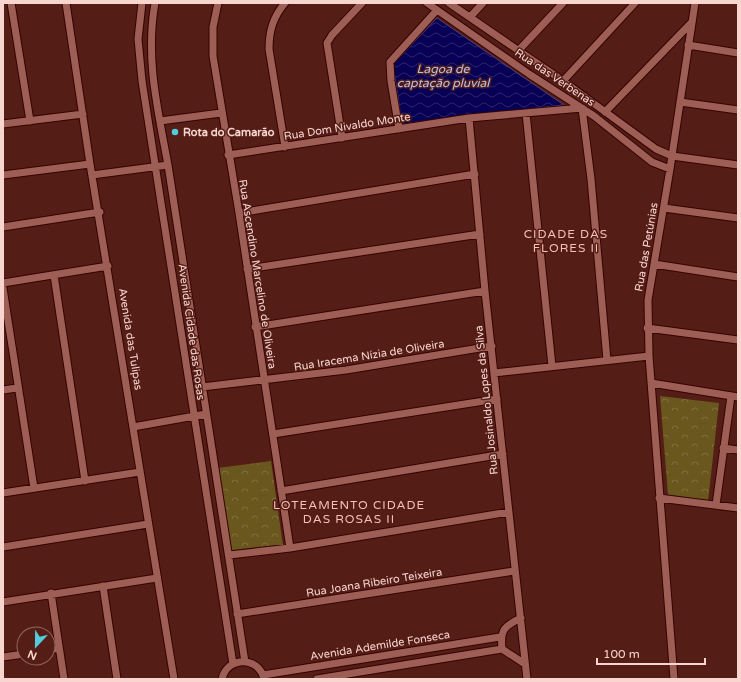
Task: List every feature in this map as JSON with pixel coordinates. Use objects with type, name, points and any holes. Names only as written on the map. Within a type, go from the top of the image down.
[{"type":"street","points":[[11,3],[30,121]]},
{"type":"street","name":"Avenida das Tulipas","points":[[66,3],[84,114],[90,164],[100,212],[148,524],[174,679]]},
{"type":"street","name":"Avenida Cidade das Rosas","points":[[142,3],[138,39],[140,60],[193,415],[233,664]]},
{"type":"street","name":"Avenida Cidade das Rosas","points":[[155,3],[150,47],[160,121],[245,662]]},
{"type":"street","name":"Rua Ascendino Marcelino de Oliveira","points":[[218,3],[212,42],[221,113],[239,213],[255,327],[290,548]]},
{"type":"street","points":[[285,3],[273,20],[269,49],[285,147]]},
{"type":"street","points":[[342,138],[327,43],[332,35],[362,3]]},
{"type":"street","name":"Rua das Verbenas","points":[[427,3],[529,74],[582,108],[652,162],[670,169]]},
{"type":"street","name":"Rua das Verbenas","points":[[449,3],[563,81],[656,149],[672,156],[738,164]]},
{"type":"street","points":[[470,17],[483,3]]},
{"type":"street","points":[[518,51],[563,3]]},
{"type":"street","points":[[563,81],[635,3]]},
{"type":"street","name":"Rua das Petúnias","points":[[674,679],[647,328],[648,300],[664,208],[695,3]]},
{"type":"street","points":[[399,129],[390,62],[437,10]]},
{"type":"street","points":[[605,112],[692,22]]},
{"type":"street","points":[[688,45],[738,53]]},
{"type":"street","points":[[588,100],[582,108],[591,179],[607,360]]},
{"type":"street","points":[[680,102],[738,110]]},
{"type":"street","name":"Rua Dom Nivaldo Monte","points":[[228,155],[469,118],[582,108]]},
{"type":"street","points":[[160,121],[221,113]]},
{"type":"street","points":[[526,113],[552,366]]},
{"type":"street","points":[[3,124],[84,114]]},
{"type":"street","name":"Rua Josinaldo Lopes da Silva","points":[[469,118],[514,571],[521,618],[527,679]]},
{"type":"street","points":[[3,175],[90,164]]},
{"type":"street","points":[[92,175],[168,165]]},
{"type":"street","points":[[239,213],[475,174]]},
{"type":"street","points":[[664,208],[738,218]]},
{"type":"street","points":[[3,227],[100,212]]},
{"type":"street","points":[[247,269],[480,234]]},
{"type":"street","points":[[654,264],[738,277]]},
{"type":"street","points":[[3,283],[108,266]]},
{"type":"street","points":[[54,275],[85,480]]},
{"type":"street","points":[[3,288],[6,336],[17,388],[34,488]]},
{"type":"street","points":[[255,327],[486,291]]},
{"type":"street","points":[[647,328],[738,340]]},
{"type":"street","name":"Rua Iracema Nízia de Oliveira","points":[[202,388],[264,381],[492,346]]},
{"type":"street","points":[[494,373],[648,356]]},
{"type":"street","points":[[651,383],[735,396],[723,448],[716,505]]},
{"type":"street","points":[[3,390],[17,388]]},
{"type":"street","points":[[273,434],[497,399]]},
{"type":"street","points":[[133,426],[206,414]]},
{"type":"street","points":[[723,448],[738,450]]},
{"type":"street","points":[[281,491],[503,454]]},
{"type":"street","points":[[3,492],[140,472]]},
{"type":"street","points":[[659,498],[738,508]]},
{"type":"street","points":[[229,555],[290,548],[509,512]]},
{"type":"street","points":[[3,547],[148,524]]},
{"type":"street","name":"Rua Joana Ribeiro Teixeira","points":[[237,614],[514,571]]},
{"type":"street","points":[[3,602],[157,578]]},
{"type":"street","points":[[103,586],[117,679]]},
{"type":"street","points":[[50,594],[64,679]]},
{"type":"street","points":[[502,649],[500,637],[507,626],[521,618]]},
{"type":"street","name":"Avenida Ademilde Fonseca","points":[[264,677],[500,637]]},
{"type":"street","points":[[317,679],[502,649],[525,664]]},
{"type":"street","points":[[3,657],[16,655]]},
{"type":"street","points":[[222,679],[225,671],[233,664],[245,662],[256,666],[264,677]]},
{"type":"green space","points":[[660,396],[719,403],[708,501],[668,495]]},
{"type":"green space","points":[[271,461],[283,546],[231,551],[218,468]]},
{"type":"water","name":"Lagoa de captação pluvial","points":[[437,18],[564,105],[402,124],[393,64]]},
{"type":"place","name":"Rota do Camarão","points":[[175,132]]},
{"type":"district","name":"CIDADE DAS FLORES II","points":[[566,241]]},
{"type":"district","name":"LOTEAMENTO CIDADE DAS ROSAS II","points":[[349,512]]}]
